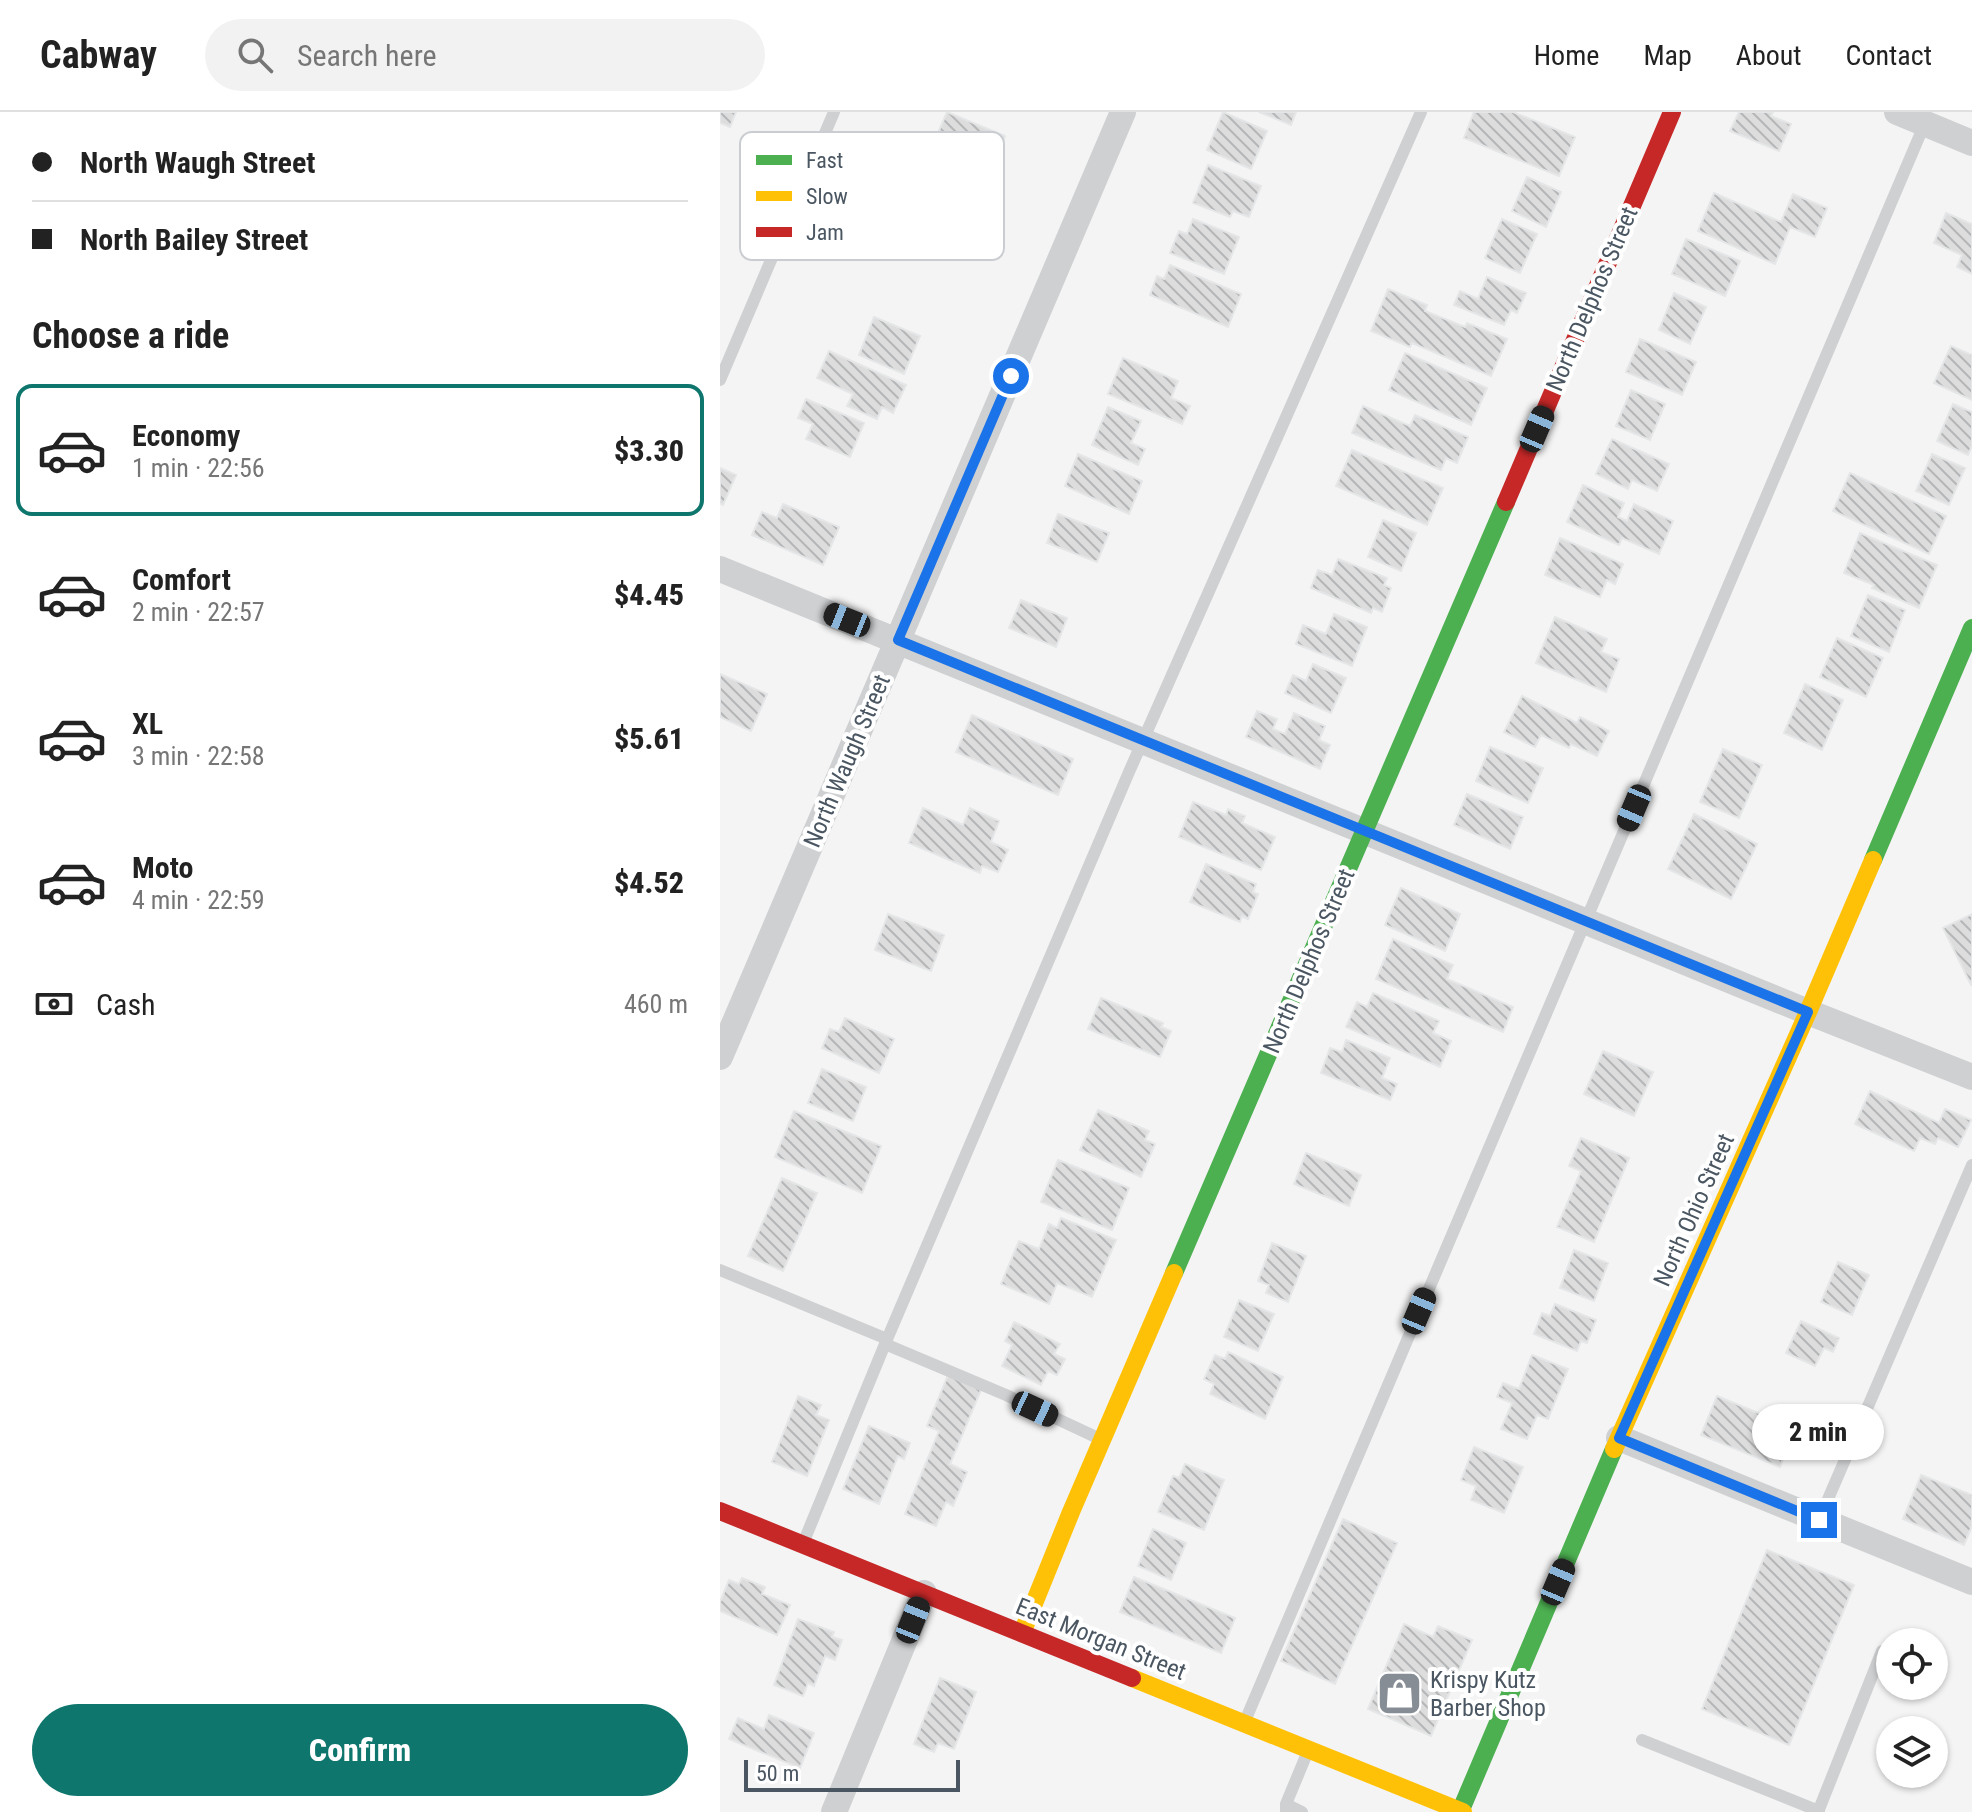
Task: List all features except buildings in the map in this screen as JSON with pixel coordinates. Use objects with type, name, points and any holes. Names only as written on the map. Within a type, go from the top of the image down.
[{"type":"street","name":"North Waugh Street","points":[[720,1057],[1123,112]]},
{"type":"street","name":"North Delphos Street","points":[[1022,1633],[1672,112]]},
{"type":"street","points":[[1897,112],[1972,143]]},
{"type":"street","points":[[720,569],[1972,1077]]},
{"type":"street","name":"North Ohio Street","points":[[1461,1812],[1619,1438],[1808,1012],[1972,628]]},
{"type":"street","points":[[1619,1438],[1972,1582]]},
{"type":"street","name":"East Morgan Street","points":[[720,1511],[1461,1812]]},
{"type":"street","points":[[834,1812],[924,1593]]},
{"type":"lane","points":[[825,132],[834,112]]},
{"type":"lane","points":[[802,1544],[1129,772],[1421,112]]},
{"type":"lane","points":[[1244,1723],[1925,123]]},
{"type":"lane","points":[[720,380],[771,260]]},
{"type":"lane","points":[[1819,1520],[1972,1165]]},
{"type":"lane","points":[[720,1270],[886,1341],[1102,1440]]},
{"type":"lane","points":[[1642,1740],[1818,1812],[1876,1666]]},
{"type":"lane","points":[[1302,1812],[1286,1808],[1308,1749]]},
{"type":"traffic: fast","points":[[1174,1273],[1506,502]]},
{"type":"traffic: fast","points":[[1873,860],[1972,628]]},
{"type":"traffic: fast","points":[[1460,1812],[1614,1449]]},
{"type":"traffic: slow","points":[[1614,1449],[1873,860]]},
{"type":"traffic: slow","points":[[1022,1633],[1174,1273]]},
{"type":"traffic: slow","points":[[1132,1678],[1463,1812]]},
{"type":"traffic: jam","points":[[1506,502],[1672,112]]},
{"type":"traffic: jam","points":[[720,1511],[1132,1678]]},
{"type":"place","name":"Krispy Kutz Barber Shop","points":[[1399,1694]]},
{"type":"route","points":[[1011,376],[898,640],[1808,1012],[1619,1438],[1819,1520]]}]
